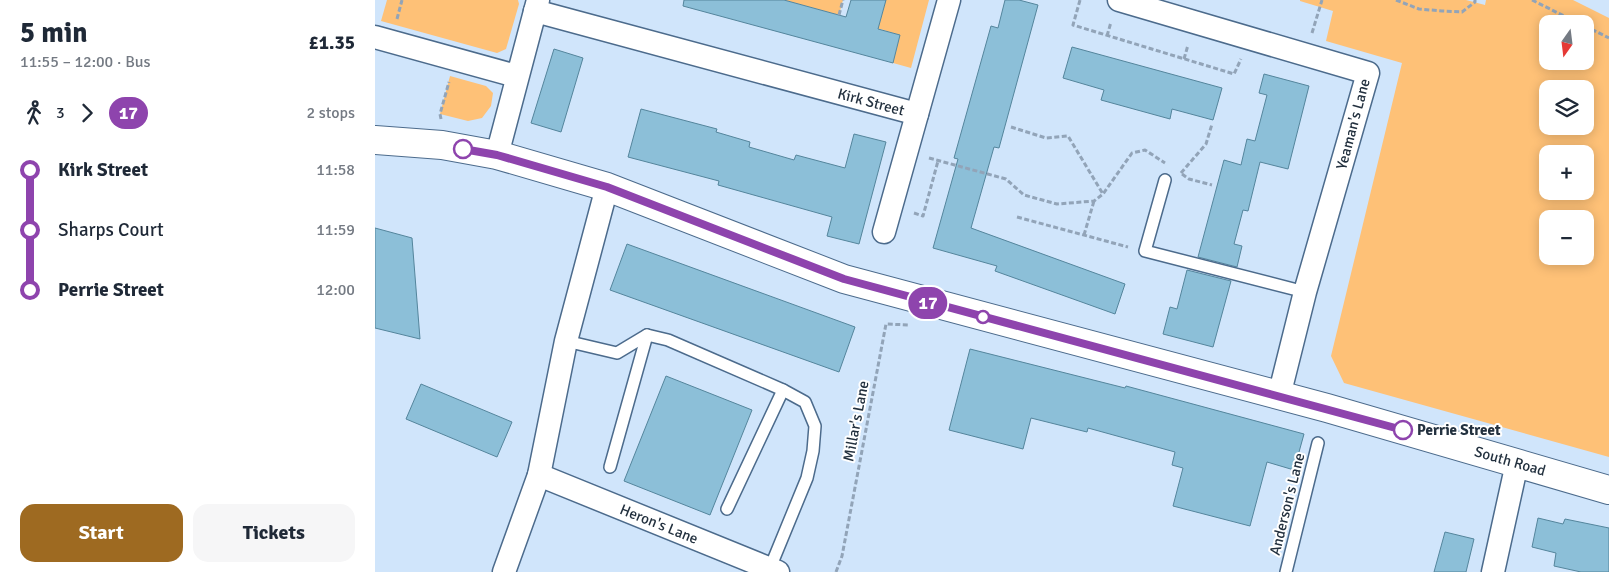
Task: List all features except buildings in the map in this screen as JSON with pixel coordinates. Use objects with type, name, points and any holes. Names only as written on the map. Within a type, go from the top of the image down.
[{"type":"street","name":"Kirk Street","points":[[884,232],[949,0]]},
{"type":"street","name":"Yeaman's Lane","points":[[1119,0],[1368,73],[1305,292],[1279,396]]},
{"type":"street","name":"Kirk Street","points":[[497,155],[536,5],[917,114]]},
{"type":"street","points":[[375,37],[516,76]]},
{"type":"street","name":"South Road","points":[[375,140],[442,145],[497,155],[607,187],[844,279],[1279,396],[1609,490]]},
{"type":"street","points":[[503,572],[539,475],[566,341],[607,187]]},
{"type":"street","points":[[1493,572],[1517,463]]},
{"type":"street","name":"Heron's Lane","points":[[539,475],[774,570]]},
{"type":"lane","points":[[1165,180],[1145,251],[1305,292]]},
{"type":"lane","points":[[610,467],[647,335]]},
{"type":"lane","points":[[566,341],[617,353],[647,335],[668,340],[783,390],[805,402],[815,426],[813,451],[807,478],[774,570]]},
{"type":"lane","points":[[727,509],[783,390]]},
{"type":"lane","name":"Anderson's Lane","points":[[1286,572],[1318,443]]},
{"type":"path","points":[[839,15],[843,0]]},
{"type":"path","points":[[1080,0],[1073,25],[1234,74],[1250,38]]},
{"type":"path","points":[[1306,55],[1322,0]]},
{"type":"path","points":[[1396,0],[1419,10],[1462,12],[1475,1]]},
{"type":"path","points":[[1532,0],[1562,15]]},
{"type":"path","points":[[1594,30],[1609,38]]},
{"type":"path","points":[[442,145],[440,114],[454,59]]},
{"type":"path","points":[[1180,173],[1206,144],[1212,124]]},
{"type":"path","points":[[1011,127],[1046,138],[1068,136],[1103,194]]},
{"type":"path","points":[[907,152],[1005,179],[1024,195],[1057,204],[1093,201],[1103,194],[1131,153],[1145,150],[1166,164]]},
{"type":"path","points":[[891,207],[923,216],[938,161]]},
{"type":"path","points":[[1173,168],[1189,179],[1212,184]]},
{"type":"path","points":[[1084,234],[1093,201]]},
{"type":"path","points":[[1017,217],[1145,251]]},
{"type":"path","name":"Millar's Lane","points":[[836,572],[842,556],[886,324],[911,325],[917,300]]},
{"type":"shaded area","points":[[387,0],[518,0],[519,4],[506,49],[497,53],[381,21]]},
{"type":"shaded area","points":[[784,0],[843,0],[839,15]]},
{"type":"shaded area","points":[[886,0],[929,0],[911,68],[893,63],[900,35],[870,26],[880,22]]},
{"type":"shaded area","points":[[1300,0],[1466,0],[1485,5],[1486,0],[1573,0],[1609,18],[1609,457],[1344,383],[1331,356],[1402,63],[1326,41],[1333,11]]},
{"type":"shaded area","points":[[450,76],[486,86],[493,93],[491,106],[482,118],[468,121],[440,114]]},
{"type":"bus line","name":"17","points":[[463,149],[497,155],[607,187],[844,279],[1403,430]]},
{"type":"place","name":"Perrie Street","points":[[1403,430]]}]
